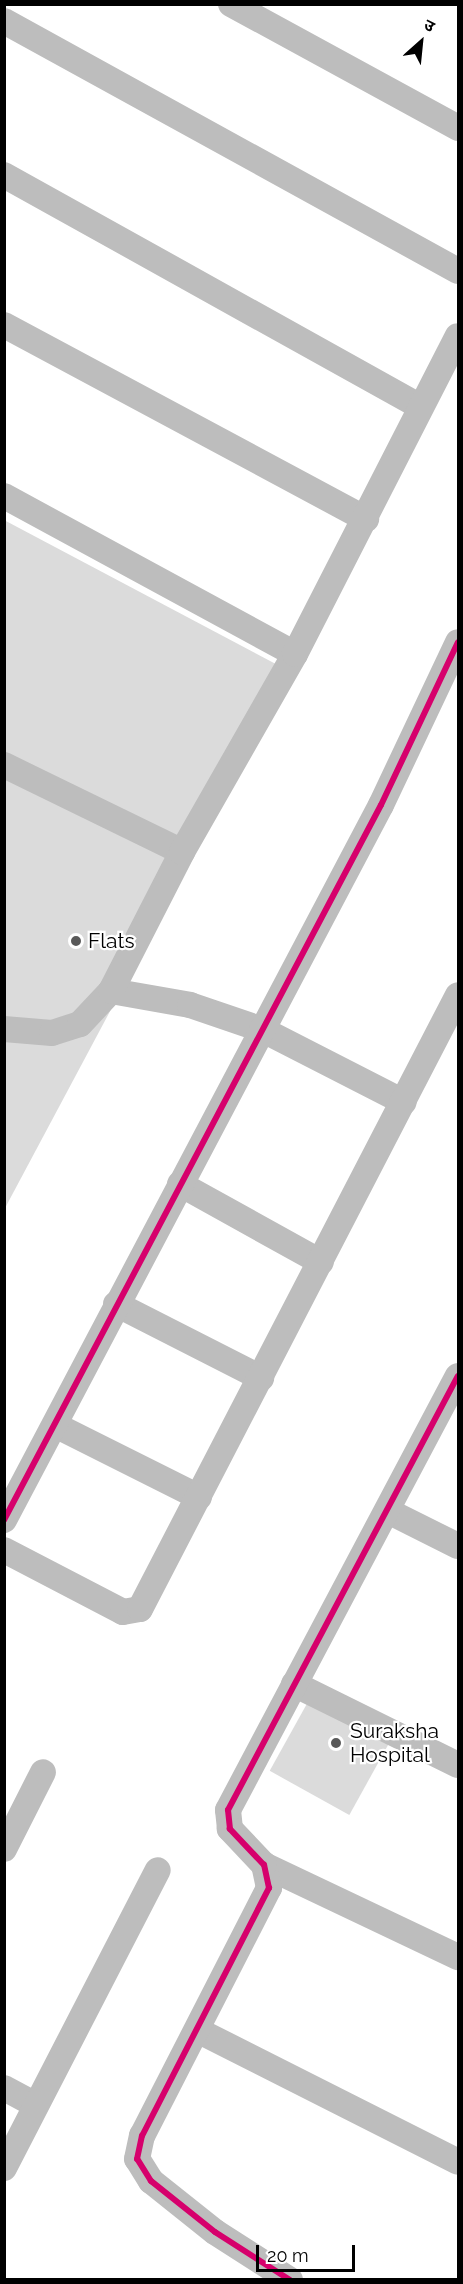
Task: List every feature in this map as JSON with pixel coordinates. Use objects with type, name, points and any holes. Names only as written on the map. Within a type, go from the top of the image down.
[{"type":"street","points":[[231,4],[459,128]]},
{"type":"street","points":[[4,21],[459,271]]},
{"type":"street","points":[[4,175],[419,406]]},
{"type":"street","points":[[4,324],[366,519]]},
{"type":"street","points":[[4,1029],[52,1032],[80,1024],[111,991],[182,852],[295,654],[366,519],[419,406],[459,336]]},
{"type":"street","points":[[4,496],[295,654]]},
{"type":"street","points":[[4,1520],[381,805],[459,642]]},
{"type":"street","points":[[4,765],[182,852]]},
{"type":"street","points":[[111,991],[190,1005],[263,1030],[404,1102]]},
{"type":"street","points":[[4,1550],[123,1612],[135,1614],[200,1497],[459,996]]},
{"type":"street","points":[[180,1184],[321,1262]]},
{"type":"street","points":[[116,1304],[261,1378]]},
{"type":"street","points":[[459,1376],[390,1512],[294,1684],[228,1810],[234,1835],[264,1865],[459,1957]]},
{"type":"street","points":[[55,1425],[200,1497]]},
{"type":"street","points":[[390,1512],[459,1546]]},
{"type":"street","points":[[294,1684],[459,1766]]},
{"type":"street","points":[[4,1849],[43,1772]]},
{"type":"street","points":[[264,1865],[269,1888],[265,1899],[142,2136],[139,2165],[151,2181],[215,2232],[290,2280]]},
{"type":"street","points":[[4,2168],[158,1870]]},
{"type":"street","points":[[197,2030],[459,2162]]},
{"type":"street","points":[[4,2088],[36,2105]]},
{"type":"building","name":"Flats","points":[[4,520],[291,672],[4,1210]]},
{"type":"building","points":[[309,1700],[389,1744],[349,1815],[270,1771]]},
{"type":"cycle path","points":[[4,1520],[381,805],[458,642]]},
{"type":"cycle path","points":[[290,2280],[215,2232],[151,2181],[137,2159],[142,2136],[269,1888],[264,1865],[230,1829],[228,1810],[458,1376]]},
{"type":"place","name":"Flats","points":[[76,941]]},
{"type":"place","name":"Suraksha Hospital","points":[[336,1743]]}]
